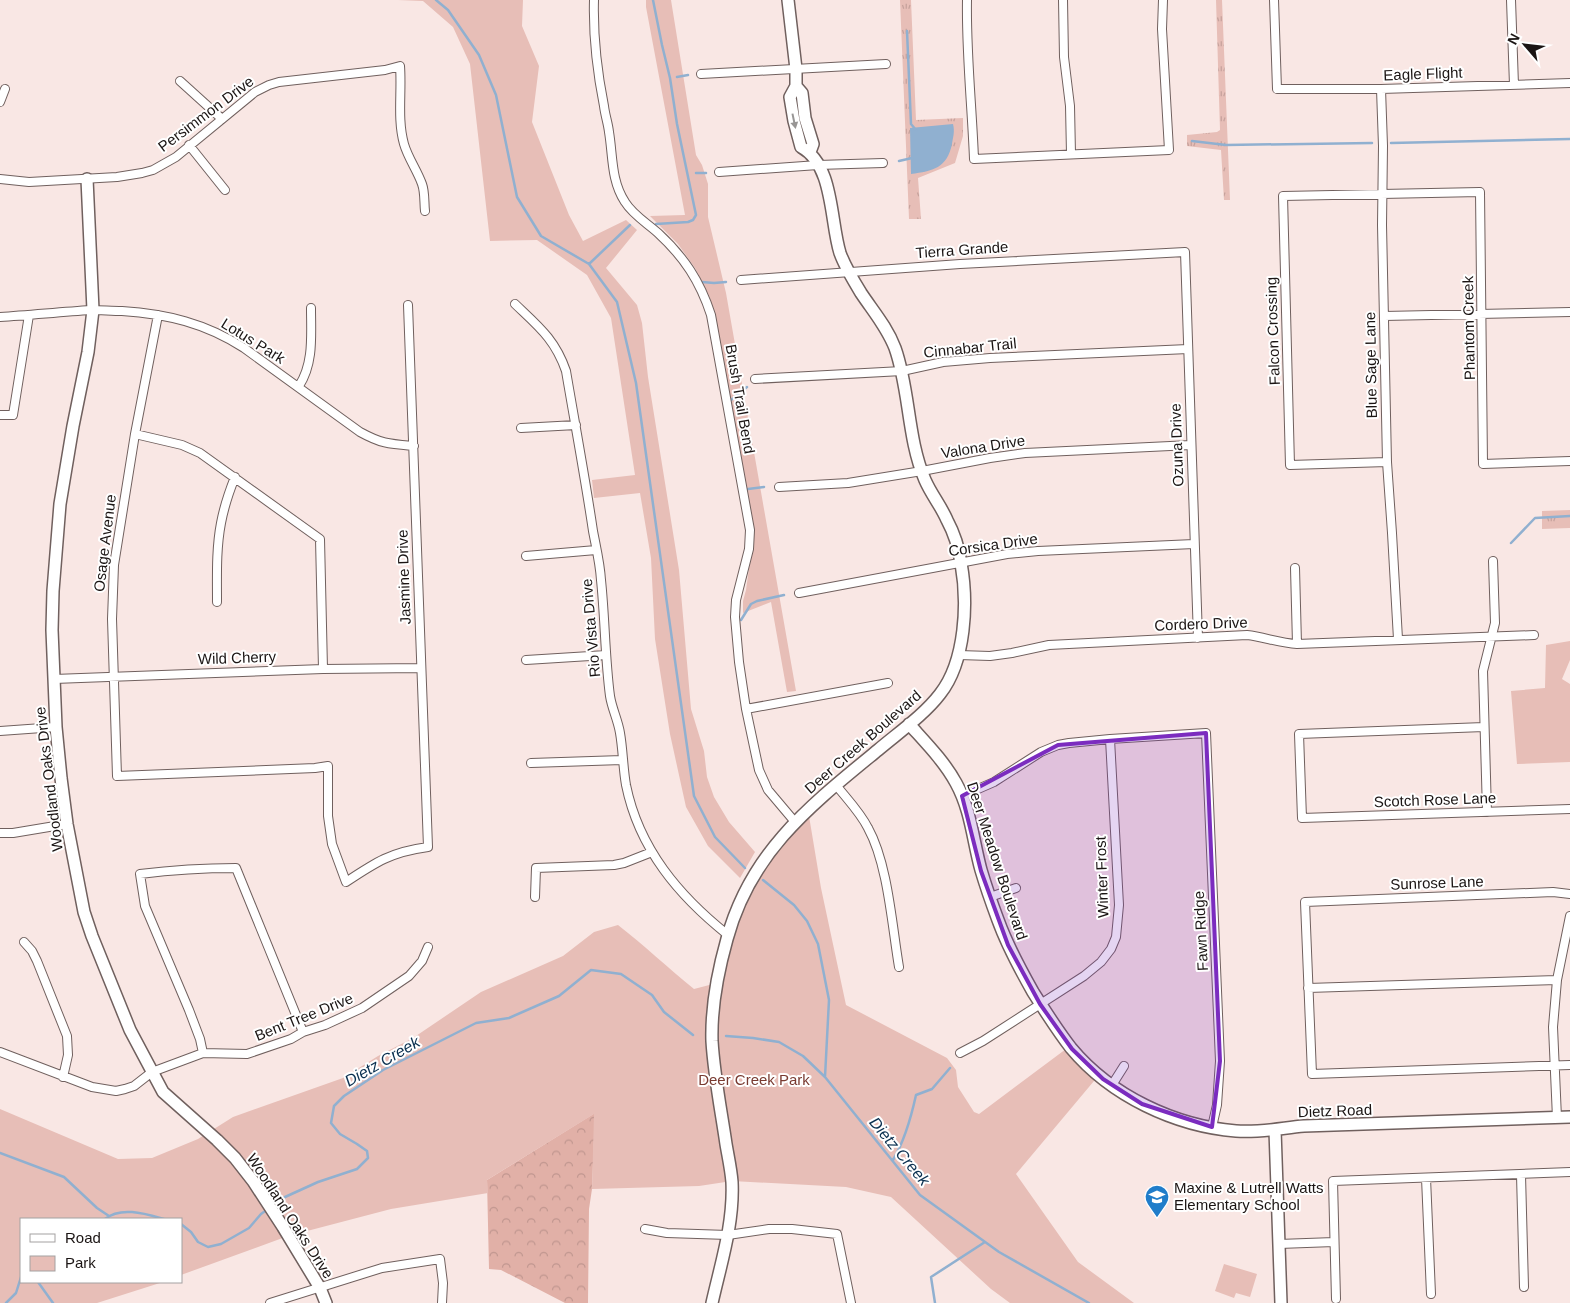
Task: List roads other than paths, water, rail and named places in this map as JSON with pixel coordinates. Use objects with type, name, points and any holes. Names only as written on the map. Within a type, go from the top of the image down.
[{"type":"street","name":"Brush Trail Bend","points":[[594,0],[596,51],[618,190],[629,208],[657,232],[682,258],[701,288],[713,326],[750,530],[749,549],[736,600],[735,617],[746,709],[759,770],[773,797],[795,822]]},
{"type":"street","name":"Deer Creek Boulevard","points":[[712,1303],[728,1235],[731,1211],[732,1181],[718,1096],[712,1038],[715,992],[728,935],[743,896],[767,854],[795,822],[836,784],[909,724],[940,694],[959,655],[963,625],[964,597],[961,562],[949,522],[922,471],[902,371],[894,346],[885,328],[848,272],[835,234],[829,192],[818,165],[810,152],[813,144],[802,94],[796,86],[796,69],[788,0]]},
{"type":"street","points":[[967,0],[968,67],[974,160],[1169,150],[1162,0]]},
{"type":"street","points":[[1064,0],[1064,57],[1070,106],[1071,154]]},
{"type":"street","name":"Eagle Flight","points":[[1274,0],[1277,89],[1381,89],[1570,83]]},
{"type":"street","points":[[1511,0],[1514,84]]},
{"type":"street","points":[[701,74],[886,64]]},
{"type":"street","name":"Persimmon Drive","points":[[0,179],[29,182],[116,177],[142,173],[166,162],[222,120],[255,92],[269,85],[279,82],[385,70],[400,66],[400,120],[404,145],[423,186],[425,211]]},
{"type":"street","points":[[180,80],[222,120]]},
{"type":"street","points":[[0,102],[5,88]]},
{"type":"street","name":"Blue Sage Lane","points":[[1381,89],[1387,462],[1398,639]]},
{"type":"street","points":[[189,145],[225,190]]},
{"type":"street","points":[[719,172],[818,165],[883,163]]},
{"type":"street","name":"Woodland Oaks Drive","points":[[87,179],[93,310],[88,352],[60,504],[53,591],[56,728],[67,824],[87,923],[130,1030],[163,1092],[235,1158],[284,1228],[320,1288],[326,1303]]},
{"type":"street","name":"Phantom Creek","points":[[1383,194],[1480,192],[1483,464],[1570,461]]},
{"type":"street","name":"Falcon Crossing","points":[[1383,194],[1283,196],[1290,465],[1387,462]]},
{"type":"street","name":"Tierra Grande","points":[[741,280],[960,264],[1185,252]]},
{"type":"street","name":"Ozuna Drive","points":[[1185,252],[1198,638]]},
{"type":"street","name":"Rio Vista Drive","points":[[515,304],[549,338],[560,355],[566,371],[601,578],[611,698],[620,736],[627,787],[632,804],[652,852],[670,878],[686,898],[707,919],[728,935]]},
{"type":"street","name":"Jasmine Drive","points":[[346,882],[384,858],[409,849],[428,847],[408,305]]},
{"type":"street","points":[[299,386],[305,376],[310,357],[311,308]]},
{"type":"street","name":"Lotus Park","points":[[0,317],[93,310],[158,315],[196,324],[229,338],[299,386],[360,432],[376,441],[414,446]]},
{"type":"street","points":[[1384,316],[1570,312]]},
{"type":"street","name":"Osage Avenue","points":[[158,315],[135,434],[114,566],[112,593],[117,776],[328,766],[328,816],[332,844],[346,882]]},
{"type":"street","points":[[0,415],[13,414],[29,316]]},
{"type":"street","name":"Cinnabar Trail","points":[[755,379],[902,371],[943,362],[990,358],[1188,349]]},
{"type":"street","points":[[521,428],[576,425]]},
{"type":"street","points":[[135,434],[182,444],[200,453],[320,539],[323,669]]},
{"type":"street","name":"Valona Drive","points":[[779,486],[848,483],[990,458],[1025,454],[1191,445]]},
{"type":"street","points":[[217,602],[216,569],[219,538],[226,504],[235,477]]},
{"type":"street","name":"Corsica Drive","points":[[799,593],[1007,554],[1194,544]]},
{"type":"street","points":[[526,556],[596,550]]},
{"type":"street","points":[[1487,812],[1483,671],[1496,612],[1493,561]]},
{"type":"street","points":[[1295,568],[1297,644]]},
{"type":"street","name":"Cordero Drive","points":[[959,655],[990,656],[1049,645],[1247,636],[1258,636],[1288,644],[1297,644],[1534,635]]},
{"type":"street","points":[[526,660],[606,655]]},
{"type":"street","name":"Wild Cherry","points":[[54,679],[323,669],[421,668]]},
{"type":"street","points":[[746,709],[888,683]]},
{"type":"street","name":"Deer Meadow Boulevard","points":[[909,724],[949,770],[968,811],[982,871],[1008,945],[1040,1004],[1072,1049],[1094,1071],[1112,1085],[1142,1104],[1166,1114],[1187,1122],[1238,1131],[1275,1130]]},
{"type":"street","name":"Scotch Rose Lane","points":[[1484,727],[1299,734],[1302,818],[1570,809]]},
{"type":"street","points":[[0,731],[56,728]]},
{"type":"street","name":"Fawn Ridge","points":[[1110,739],[1206,734],[1220,1061],[1218,1092],[1212,1127]]},
{"type":"street","points":[[962,796],[994,782],[1041,752],[1058,745],[1110,739]]},
{"type":"street","name":"Winter Frost","points":[[960,1053],[983,1041],[1093,969],[1111,949],[1116,936],[1119,905],[1110,739]]},
{"type":"street","points":[[531,763],[622,760]]},
{"type":"street","points":[[836,784],[861,817],[876,844],[887,890],[899,967]]},
{"type":"street","points":[[0,833],[13,833],[67,824]]},
{"type":"street","points":[[535,897],[536,868],[614,865],[652,852]]},
{"type":"street","points":[[203,1053],[189,1010],[145,906],[140,874],[236,868],[304,1032]]},
{"type":"street","points":[[990,897],[1016,888]]},
{"type":"street","name":"Sunrose Lane","points":[[1308,988],[1305,902],[1553,892],[1570,894]]},
{"type":"street","points":[[1556,1118],[1553,1027],[1557,980],[1570,916]]},
{"type":"street","points":[[24,942],[32,951],[67,1036],[68,1055],[63,1077]]},
{"type":"street","name":"Bent Tree Drive","points":[[0,1052],[92,1087],[116,1091],[125,1089],[134,1086],[152,1072],[203,1053],[247,1054],[325,1026],[362,1008],[397,986],[417,968],[428,947]]},
{"type":"street","points":[[1557,980],[1308,988],[1312,1074],[1570,1065]]},
{"type":"street","points":[[1112,1085],[1124,1066]]},
{"type":"street","name":"Dietz Road","points":[[1275,1130],[1304,1126],[1570,1117]]},
{"type":"street","points":[[1275,1130],[1281,1303]]},
{"type":"street","points":[[1336,1299],[1333,1181],[1570,1172]]},
{"type":"street","points":[[1521,1175],[1524,1287]]},
{"type":"street","points":[[1426,1178],[1431,1294]]},
{"type":"street","points":[[645,1230],[667,1233],[728,1235],[769,1229],[792,1229],[837,1234],[851,1303]]},
{"type":"street","points":[[1279,1244],[1334,1242]]},
{"type":"street","points":[[270,1303],[382,1268],[440,1259],[443,1283],[442,1303]]},
{"type":"water","points":[[953,124],[954,132],[950,152],[943,163],[932,170],[911,174],[910,128]]},
{"type":"waterway","points":[[436,0],[448,10],[479,55],[496,95],[517,197],[541,236],[589,264],[617,302],[636,383],[694,796],[715,837],[745,868]]},
{"type":"waterway","points":[[653,0],[696,215],[693,220],[688,222],[656,224]]},
{"type":"waterway","points":[[907,31],[911,124],[916,130]]},
{"type":"waterway","points":[[677,77],[688,75]]},
{"type":"waterway","points":[[1391,143],[1570,139]]},
{"type":"waterway","points":[[1192,141],[1226,145],[1372,143]]},
{"type":"waterway","points":[[899,161],[912,158]]},
{"type":"waterway","points":[[696,173],[706,173]]},
{"type":"waterway","points":[[589,264],[630,225]]},
{"type":"waterway","points":[[702,282],[726,282]]},
{"type":"waterway","points":[[731,400],[747,387]]},
{"type":"waterway","points":[[748,489],[764,487]]},
{"type":"waterway","points":[[1511,543],[1535,518],[1570,516]]},
{"type":"waterway","points":[[741,620],[751,604],[784,595]]},
{"type":"waterway","points":[[763,880],[794,905],[807,921],[818,944],[829,1000],[825,1077]]},
{"type":"waterway","name":"Dietz Creek","points":[[273,1206],[285,1197],[318,1182],[357,1169],[368,1158],[367,1151],[340,1134],[331,1123],[334,1106],[344,1096],[383,1070],[476,1023],[509,1018],[559,996],[591,970],[621,974],[652,995],[664,1012],[693,1035]]},
{"type":"waterway","name":"Dietz Creek","points":[[726,1036],[779,1042],[803,1056],[825,1077],[920,1195],[999,1252],[1089,1303]]},
{"type":"waterway","points":[[893,1160],[907,1129],[916,1095],[932,1089],[950,1068]]},
{"type":"waterway","points":[[0,1153],[64,1177],[97,1208],[109,1216]]},
{"type":"waterway","name":"Dietz Creek","points":[[182,1225],[191,1232],[198,1242],[208,1247],[221,1244],[249,1228],[268,1209]]},
{"type":"waterway","name":"Dietz Creek","points":[[106,1218],[111,1215],[126,1212],[142,1213],[160,1218]]},
{"type":"waterway","points":[[935,1303],[931,1277],[985,1242]]},
{"type":"waterway","name":"Dietz Creek","points":[[6,1303],[16,1293],[20,1280]]},
{"type":"waterway","points":[[39,1283],[53,1303]]},
{"type":"place","name":"Maxine & Lutrell Watts Elementary School","points":[[1157,1218]]},
{"type":"park label","name":"Deer Creek Park","points":[[754,1080]]}]
